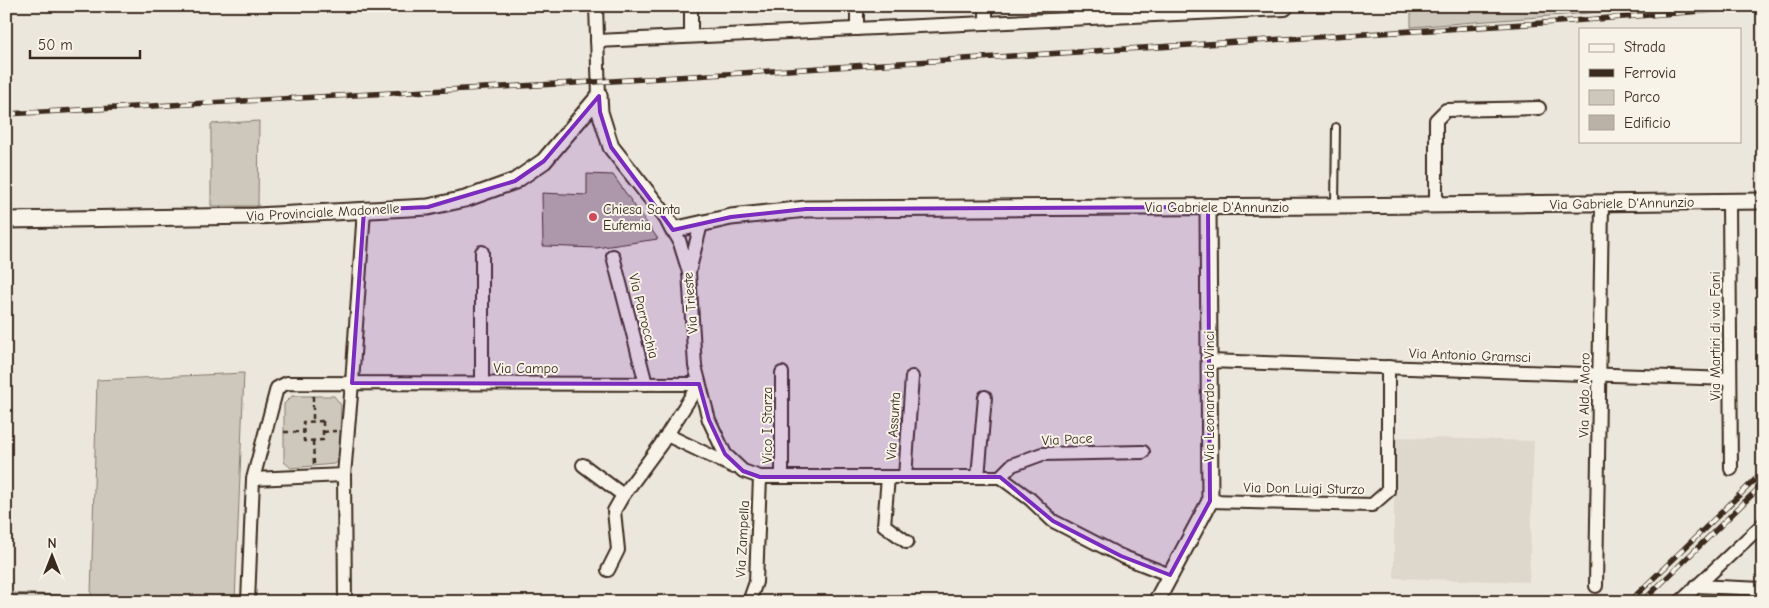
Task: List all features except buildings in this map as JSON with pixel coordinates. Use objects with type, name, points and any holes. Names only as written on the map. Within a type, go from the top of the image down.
[{"type":"street","points":[[596,6],[599,96]]},
{"type":"street","points":[[691,6],[691,36]]},
{"type":"street","points":[[857,6],[857,29]]},
{"type":"street","points":[[986,6],[986,23]]},
{"type":"street","points":[[598,41],[1287,8]]},
{"type":"street","name":"Via Provinciale Madonelle","points":[[6,220],[256,216],[428,207],[465,199],[515,181],[544,162],[599,96]]},
{"type":"street","name":"Via Trieste","points":[[599,96],[600,112],[612,147],[667,218],[679,240],[689,272],[695,366],[699,384],[709,420],[725,454],[742,471]]},
{"type":"street","points":[[1436,205],[1436,120],[1446,110],[1539,108]]},
{"type":"street","name":"Via Gabriele D'Annunzio","points":[[673,230],[731,217],[806,209],[1602,204],[1763,201]]},
{"type":"street","name":"Via Martiri di via Fani","points":[[1729,202],[1731,469]]},
{"type":"street","name":"Via Aldo Moro","points":[[1596,586],[1602,204]]},
{"type":"street","name":"Via Leonardo da Vinci","points":[[1156,602],[1210,501],[1208,207]]},
{"type":"street","points":[[345,602],[344,475],[364,210]]},
{"type":"street","points":[[689,272],[701,224]]},
{"type":"street","points":[[482,252],[482,383]]},
{"type":"street","name":"Via Parrocchia","points":[[613,256],[646,384]]},
{"type":"street","name":"Via Antonio Gramsci","points":[[1209,361],[1730,379]]},
{"type":"street","name":"Via Don Luigi Sturzo","points":[[1210,501],[1372,505],[1388,491],[1388,367]]},
{"type":"street","name":"Vico I Starza","points":[[782,373],[782,477]]},
{"type":"street","name":"Via Assunta","points":[[905,477],[912,377]]},
{"type":"street","name":"Via Campo","points":[[248,602],[253,479],[277,388],[287,383],[699,384]]},
{"type":"street","points":[[608,570],[618,550],[614,511],[623,495],[667,435],[699,384]]},
{"type":"street","points":[[978,477],[986,396]]},
{"type":"street","points":[[667,435],[742,471],[760,477],[1000,477],[1030,499],[1053,520],[1121,556],[1170,575]]},
{"type":"street","name":"Via Pace","points":[[1000,477],[1012,466],[1042,454],[1142,452]]},
{"type":"street","points":[[583,465],[623,495]]},
{"type":"street","points":[[253,479],[344,475]]},
{"type":"street","name":"Via Zampella","points":[[749,602],[756,582],[760,477]]},
{"type":"street","points":[[888,477],[884,525],[907,542]]},
{"type":"street","points":[[1680,602],[1763,524]]},
{"type":"street","points":[[1696,586],[1763,589]]},
{"type":"lane","points":[[1335,206],[1336,127]]},
{"type":"path","points":[[313,396],[313,422]]},
{"type":"path","points":[[323,421],[323,432],[323,440],[304,441],[303,422],[323,421]]},
{"type":"path","points":[[323,432],[340,431]]},
{"type":"path","points":[[284,432],[304,432]]},
{"type":"path","points":[[313,441],[314,466]]},
{"type":"highlighted area","points":[[599,96],[600,112],[611,147],[673,230],[731,217],[806,209],[1208,207],[1210,501],[1170,575],[1121,556],[1053,521],[1000,477],[760,477],[743,471],[725,454],[709,420],[699,384],[352,383],[364,210],[428,207],[515,181],[544,161]]},
{"type":"shaded area","points":[[1394,437],[1534,441],[1529,582],[1394,578]]},
{"type":"green space","points":[[1509,6],[1678,6],[1411,27],[1411,12]]},
{"type":"green space","points":[[259,121],[258,206],[211,206],[211,124]]},
{"type":"green space","points":[[244,373],[235,602],[6,602],[6,593],[91,596],[97,380]]},
{"type":"green space","points":[[292,396],[334,396],[341,405],[339,459],[334,464],[291,468],[284,462],[284,404]]},
{"type":"railway","points":[[6,114],[612,81],[1558,22],[1715,10],[1734,6]]},
{"type":"railway","points":[[1629,602],[1763,472]]},
{"type":"railway","points":[[1642,602],[1763,484]]},
{"type":"place","name":"Chiesa Santa Eufemia","points":[[593,217]]}]
